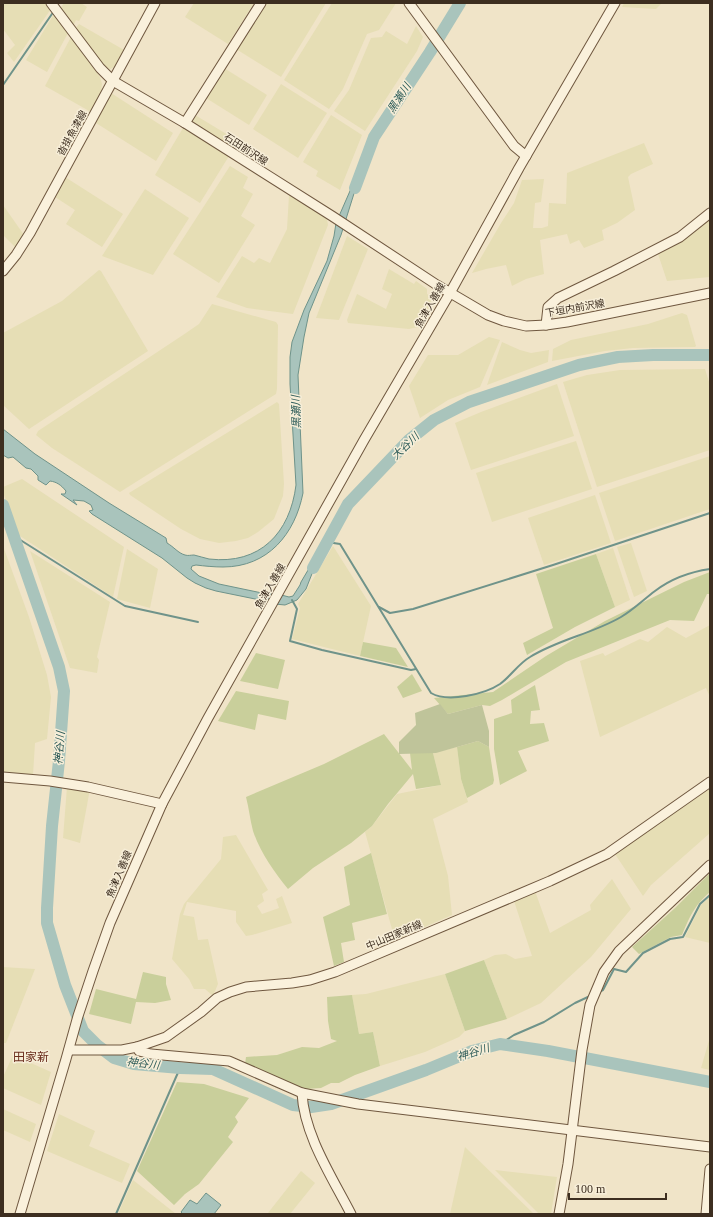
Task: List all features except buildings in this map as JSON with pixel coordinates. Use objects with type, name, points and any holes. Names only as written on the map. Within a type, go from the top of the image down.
[{"type":"main road","name":"石田前沢線","points":[[51,3],[100,68],[113,81],[185,123],[450,293]]},
{"type":"main road","name":"沓掛魚津線","points":[[3,271],[16,255],[30,233],[155,3]]},
{"type":"main road","points":[[185,123],[261,3]]},
{"type":"main road","points":[[409,3],[514,146],[526,156]]},
{"type":"main road","name":"魚津入善線","points":[[20,1214],[78,1016],[110,923],[162,804],[208,718],[280,590],[450,293],[526,156],[615,3]]},
{"type":"main road","points":[[546,325],[548,307],[558,298],[614,271],[680,236],[710,213]]},
{"type":"main road","name":"下垣内前沢線","points":[[450,293],[488,315],[504,321],[526,326],[567,322],[710,293]]},
{"type":"main road","points":[[3,777],[88,786],[162,804]]},
{"type":"main road","name":"中山田家新線","points":[[69,1050],[122,1050],[137,1047],[166,1037],[201,1012],[217,998],[230,992],[246,987],[310,980],[333,972],[587,864],[607,854],[710,782]]},
{"type":"main road","points":[[559,1214],[573,1130],[582,1050],[590,1005],[604,972],[619,951],[710,865]]},
{"type":"main road","points":[[137,1047],[139,1051],[151,1054],[229,1061],[302,1095],[313,1095],[358,1104],[710,1147]]},
{"type":"main road","points":[[302,1095],[304,1113],[311,1134],[351,1214]]},
{"type":"main road","points":[[706,1214],[710,1169]]},
{"type":"shaded area","points":[[3,3],[46,3],[51,9],[14,62],[7,53],[15,45],[3,29]]},
{"type":"shaded area","points":[[64,3],[81,3],[87,7],[79,21],[76,20],[73,26],[60,9]]},
{"type":"shaded area","points":[[194,3],[254,3],[228,44],[185,17]]},
{"type":"shaded area","points":[[266,3],[326,3],[281,77],[236,49]]},
{"type":"shaded area","points":[[332,3],[396,3],[379,30],[367,34],[343,89],[329,109],[284,80]]},
{"type":"shaded area","points":[[624,3],[662,3],[656,9],[622,7]]},
{"type":"shaded area","points":[[54,14],[68,33],[47,72],[26,60]]},
{"type":"shaded area","points":[[79,24],[124,50],[114,67],[110,69],[102,64],[75,29]]},
{"type":"shaded area","points":[[416,26],[423,37],[417,51],[365,131],[334,111],[349,90],[371,38],[382,37],[386,31],[407,44]]},
{"type":"shaded area","points":[[71,37],[100,77],[102,84],[101,93],[91,112],[45,86]]},
{"type":"shaded area","points":[[224,68],[267,95],[249,125],[206,98]]},
{"type":"shaded area","points":[[281,84],[327,113],[298,158],[253,129]]},
{"type":"shaded area","points":[[111,93],[173,133],[156,161],[96,123]]},
{"type":"shaded area","points":[[195,115],[238,141],[233,149],[193,125],[191,119]]},
{"type":"shaded area","points":[[331,115],[362,135],[340,190],[316,176],[318,171],[303,162]]},
{"type":"shaded area","points":[[183,128],[229,156],[200,203],[155,175]]},
{"type":"shaded area","points":[[644,143],[653,164],[631,174],[628,177],[635,210],[617,223],[602,230],[604,240],[584,248],[579,240],[570,244],[567,234],[540,240],[544,274],[526,279],[512,286],[506,265],[472,273],[514,203],[522,180],[544,179],[541,202],[535,203],[533,228],[542,228],[548,226],[549,203],[566,204],[567,173]]},
{"type":"shaded area","points":[[230,166],[248,177],[243,188],[253,194],[241,216],[255,225],[219,283],[173,254]]},
{"type":"shaded area","points":[[65,177],[123,214],[102,247],[66,224],[75,210],[55,197]]},
{"type":"shaded area","points":[[145,189],[189,218],[153,275],[102,256]]},
{"type":"shaded area","points":[[289,195],[327,219],[328,225],[293,314],[247,308],[216,297],[242,256],[254,263],[259,258],[270,263],[287,229]]},
{"type":"shaded area","points":[[3,205],[24,235],[15,247],[3,235]]},
{"type":"shaded area","points":[[710,218],[710,277],[667,281],[658,254],[683,240]]},
{"type":"shaded area","points":[[347,236],[368,249],[339,320],[316,318]]},
{"type":"shaded area","points":[[389,269],[414,284],[416,281],[427,289],[427,294],[432,297],[430,305],[418,327],[409,329],[348,323],[347,320],[357,294],[386,309],[392,294],[382,289]]},
{"type":"shaded area","points":[[99,270],[148,351],[29,429],[3,405],[3,333],[62,301]]},
{"type":"shaded area","points":[[212,304],[276,322],[278,325],[276,394],[120,492],[52,448],[36,435],[38,431],[199,324]]},
{"type":"shaded area","points":[[682,313],[687,315],[696,346],[695,347],[633,348],[605,351],[552,361],[553,349],[571,340],[648,324]]},
{"type":"shaded area","points":[[489,337],[500,340],[480,387],[448,400],[420,418],[409,386],[428,355],[458,355]]},
{"type":"shaded area","points":[[502,342],[531,353],[549,350],[548,362],[487,385]]},
{"type":"shaded area","points":[[705,369],[710,385],[710,450],[597,487],[563,382],[587,375],[620,370]]},
{"type":"shaded area","points":[[557,384],[574,436],[471,470],[455,423]]},
{"type":"shaded area","points":[[277,402],[279,404],[284,484],[283,496],[274,519],[258,532],[248,538],[236,541],[219,543],[200,539],[181,529],[130,495],[129,493]]},
{"type":"shaded area","points":[[576,441],[592,489],[492,522],[476,473]]},
{"type":"shaded area","points":[[710,456],[710,509],[615,541],[599,493]]},
{"type":"shaded area","points":[[22,479],[124,547],[113,597],[17,534],[3,492],[3,487]]},
{"type":"shaded area","points":[[595,495],[611,543],[544,565],[528,518]]},
{"type":"shaded area","points":[[631,543],[647,591],[634,597],[617,547]]},
{"type":"shaded area","points":[[3,546],[29,617],[47,675],[51,697],[47,739],[35,743],[33,775],[3,773]]},
{"type":"shaded area","points":[[333,546],[371,606],[360,656],[292,639],[300,608],[298,604]]},
{"type":"shaded area","points":[[613,548],[630,600],[615,607],[596,554]]},
{"type":"shaded area","points":[[127,549],[158,569],[150,608],[117,599]]},
{"type":"shaded area","points":[[30,551],[110,602],[97,657],[99,660],[97,673],[70,668]]},
{"type":"shaded area","points":[[710,625],[710,697],[706,688],[600,737],[580,661],[603,653],[605,656],[640,639],[648,642],[667,627],[686,638]]},
{"type":"shaded area","points":[[457,747],[461,779],[468,802],[433,819],[448,876],[452,915],[395,940],[365,832],[372,826],[397,794],[441,785],[433,753]]},
{"type":"shaded area","points":[[67,787],[90,789],[80,843],[63,838]]},
{"type":"shaded area","points":[[710,788],[710,833],[651,885],[643,896],[615,854]]},
{"type":"shaded area","points":[[236,835],[268,890],[262,894],[264,901],[257,906],[262,914],[279,908],[276,899],[282,896],[292,923],[246,936],[236,922],[236,911],[187,902],[183,915],[194,917],[198,940],[208,939],[218,984],[213,996],[205,989],[194,989],[189,979],[172,959],[180,914],[184,904],[221,859],[223,837]]},
{"type":"shaded area","points":[[612,879],[631,909],[591,957],[541,1003],[507,1019],[484,960],[495,955],[506,954],[515,959],[532,956],[514,901],[535,891],[550,933],[591,910],[590,905]]},
{"type":"shaded area","points":[[710,897],[710,943],[685,937],[701,905]]},
{"type":"shaded area","points":[[3,967],[35,969],[6,1043],[3,1043]]},
{"type":"shaded area","points":[[445,974],[465,1031],[459,1037],[425,1052],[380,1066],[373,1032],[359,1034],[352,995],[366,994]]},
{"type":"shaded area","points":[[710,1037],[710,1070],[701,1068]]},
{"type":"shaded area","points":[[13,1055],[51,1072],[41,1105],[3,1088],[3,1077]]},
{"type":"shaded area","points":[[3,1109],[36,1124],[30,1142],[3,1130]]},
{"type":"shaded area","points":[[59,1114],[95,1131],[89,1146],[130,1164],[122,1183],[47,1151]]},
{"type":"shaded area","points":[[465,1147],[534,1214],[450,1214]]},
{"type":"shaded area","points":[[495,1170],[557,1177],[551,1214],[539,1214]]},
{"type":"shaded area","points":[[301,1171],[315,1183],[290,1214],[269,1214],[268,1213]]},
{"type":"shaded area","points":[[133,1180],[176,1214],[118,1214]]},
{"type":"green space","points":[[596,554],[615,607],[575,627],[527,655],[523,643],[553,628],[536,574]]},
{"type":"green space","points":[[710,572],[710,594],[707,594],[694,621],[670,620],[566,662],[490,706],[482,705],[448,714],[434,698],[493,692],[546,656],[605,621],[684,582]]},
{"type":"green space","points":[[363,642],[396,648],[408,667],[360,656]]},
{"type":"green space","points":[[256,653],[285,660],[278,689],[240,681]]},
{"type":"green space","points":[[412,674],[422,691],[403,698],[397,687]]},
{"type":"green space","points":[[535,685],[540,710],[531,711],[530,724],[544,723],[549,741],[518,751],[527,771],[500,785],[494,749],[494,719],[512,713],[511,700]]},
{"type":"green space","points":[[236,691],[289,701],[286,720],[258,714],[255,730],[218,721]]},
{"type":"green space","points":[[440,704],[448,714],[482,705],[489,731],[489,747],[478,741],[436,753],[399,754],[399,742],[416,725],[415,713]]},
{"type":"green space","points":[[384,734],[412,770],[410,753],[433,753],[441,785],[416,789],[413,774],[372,826],[351,843],[313,868],[288,889],[259,847],[253,831],[246,797],[324,764]]},
{"type":"green space","points":[[478,741],[489,747],[494,780],[493,784],[467,798],[461,779],[457,747]]},
{"type":"green space","points":[[371,853],[387,914],[352,923],[355,940],[341,943],[344,962],[334,966],[323,917],[350,905],[344,867]]},
{"type":"green space","points":[[710,873],[710,892],[693,912],[682,935],[671,937],[639,954],[632,947],[675,908]]},
{"type":"green space","points":[[484,960],[507,1019],[465,1031],[445,974]]},
{"type":"green space","points":[[143,972],[166,977],[166,984],[171,1000],[155,1003],[136,1002],[131,1024],[89,1014],[96,989],[136,999]]},
{"type":"green space","points":[[352,995],[359,1034],[373,1032],[380,1066],[355,1075],[339,1083],[331,1083],[321,1088],[306,1089],[271,1078],[245,1064],[246,1057],[277,1055],[302,1047],[319,1048],[337,1041],[331,1039],[328,1021],[327,997]]},
{"type":"green space","points":[[177,1082],[204,1084],[249,1098],[235,1117],[238,1122],[228,1137],[233,1142],[199,1184],[185,1194],[174,1205],[137,1171]]},
{"type":"water","points":[[367,152],[341,235],[309,313],[304,337],[298,375],[303,493],[299,508],[286,534],[277,545],[266,554],[239,566],[223,567],[196,565],[192,566],[191,569],[199,576],[219,584],[262,593],[270,592],[289,597],[293,596],[324,543],[306,589],[297,600],[285,605],[264,603],[260,600],[216,591],[195,583],[162,558],[92,514],[89,511],[93,510],[91,505],[84,501],[73,500],[77,505],[61,494],[65,494],[66,491],[59,484],[50,481],[46,485],[38,480],[38,476],[31,469],[26,468],[13,457],[8,458],[3,455],[3,429],[35,454],[109,503],[166,538],[167,543],[185,555],[227,560],[243,557],[257,551],[269,542],[279,531],[287,518],[293,502],[296,485],[290,384],[290,357],[292,342],[304,310],[327,261],[336,223]]},
{"type":"water","points":[[206,1193],[221,1205],[214,1214],[183,1214],[181,1212],[190,1200],[197,1204]]},
{"type":"waterway","name":"黒瀬川","points":[[355,188],[374,137],[430,52],[460,3]]},
{"type":"waterway","points":[[3,85],[54,11]]},
{"type":"waterway","name":"大谷川","points":[[313,568],[348,504],[409,440],[434,420],[469,402],[579,365],[618,357],[653,355],[710,355]]},
{"type":"waterway","name":"神谷川","points":[[3,505],[59,667],[64,691],[59,761],[52,826],[47,923],[65,985],[83,1031],[97,1045],[114,1058],[134,1064],[213,1069],[293,1105],[311,1107],[331,1104],[426,1070],[472,1051],[500,1044],[548,1051],[710,1082]]},
{"type":"waterway","points":[[379,607],[390,613],[413,609],[710,513]]},
{"type":"waterway","points":[[14,536],[125,606],[198,622]]},
{"type":"waterway","points":[[327,542],[340,544],[431,693],[438,696],[447,697],[466,696],[493,688],[504,681],[526,660],[541,651],[610,623],[630,611],[661,586],[674,579],[710,569]]},
{"type":"waterway","points":[[292,600],[297,609],[290,641],[322,650],[411,670],[416,669]]},
{"type":"waterway","points":[[599,992],[603,990],[614,969],[626,972],[643,953],[670,939],[683,937],[700,904],[710,895]]},
{"type":"waterway","points":[[500,1044],[514,1035],[544,1022],[575,1003],[590,996]]},
{"type":"waterway","points":[[116,1214],[180,1068]]},
{"type":"district","name":"田家新","points":[[31,1057]]}]
